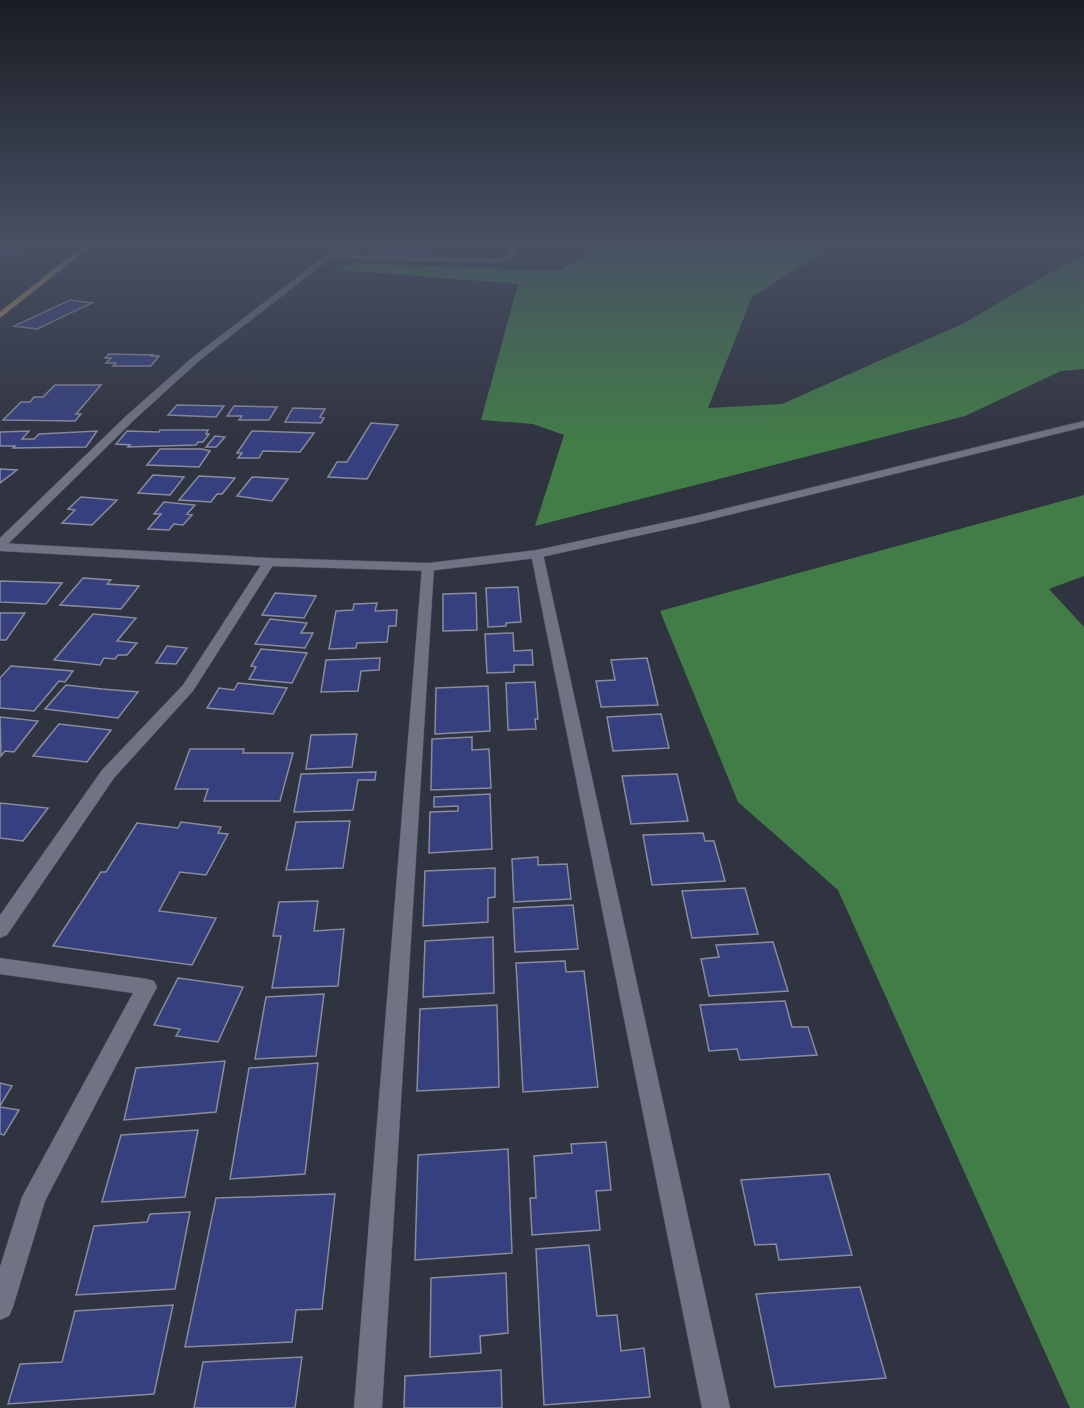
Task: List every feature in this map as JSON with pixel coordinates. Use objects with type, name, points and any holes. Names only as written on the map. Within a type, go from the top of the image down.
[{"type":"street","points":[[0,546],[130,418],[197,358],[257,312]]},
{"type":"street","points":[[0,546],[269,562],[428,567],[537,554],[696,519],[1084,424]]},
{"type":"street","points":[[537,554],[716,1408]]},
{"type":"street","points":[[0,930],[108,774],[188,688],[269,562]]},
{"type":"street","points":[[368,1408],[428,567]]},
{"type":"street","points":[[0,966],[147,987],[34,1197],[0,1307]]},
{"type":"green space","points":[[510,312],[746,312],[708,408],[782,404],[964,323],[983,312],[1084,312],[1084,369],[1061,371],[965,416],[535,526],[564,435],[533,424],[481,420]]},
{"type":"green space","points":[[1084,495],[1084,576],[1049,589],[1084,627],[1084,1408],[1070,1408],[838,890],[738,802],[660,611]]},
{"type":"building","points":[[45,312],[74,312],[37,329],[14,326]]},
{"type":"building","points":[[109,354],[159,356],[151,366],[113,366],[116,363],[106,363],[111,358],[105,358]]},
{"type":"building","points":[[55,385],[101,385],[76,414],[81,414],[75,421],[3,420],[21,402],[30,402],[34,397],[43,397]]},
{"type":"building","points":[[177,405],[224,406],[216,417],[168,415]]},
{"type":"building","points":[[234,406],[277,407],[269,420],[239,420],[242,416],[227,416]]},
{"type":"building","points":[[293,408],[325,409],[320,417],[324,418],[321,423],[285,422]]},
{"type":"building","points":[[371,423],[398,425],[367,479],[328,477],[337,462],[347,462]]},
{"type":"building","points":[[160,430],[208,430],[206,434],[209,434],[203,442],[198,442],[196,445],[128,447],[130,445],[116,444],[127,431],[159,432]]},
{"type":"building","points":[[29,431],[22,439],[34,439],[39,434],[97,431],[86,447],[13,448],[15,446],[0,446],[0,432]]},
{"type":"building","points":[[252,431],[314,433],[300,452],[263,451],[259,458],[238,458],[242,453],[237,453]]},
{"type":"building","points":[[215,436],[225,437],[216,447],[206,447]]},
{"type":"building","points":[[160,449],[210,451],[199,467],[147,465]]},
{"type":"building","points":[[0,469],[17,470],[0,483]]},
{"type":"building","points":[[153,475],[184,477],[170,495],[138,493]]},
{"type":"building","points":[[199,476],[235,478],[222,494],[217,494],[211,502],[179,500]]},
{"type":"building","points":[[252,477],[288,479],[272,501],[237,496]]},
{"type":"building","points":[[81,497],[117,500],[92,525],[62,523],[75,510],[68,509]]},
{"type":"building","points":[[164,502],[195,505],[187,514],[192,515],[183,525],[174,524],[169,530],[148,529],[161,514],[154,514]]},
{"type":"building","points":[[83,578],[111,580],[107,584],[139,586],[121,609],[60,605]]},
{"type":"building","points":[[0,581],[62,583],[46,604],[0,602]]},
{"type":"building","points":[[518,587],[521,622],[488,627],[486,588]]},
{"type":"building","points":[[275,593],[316,596],[304,618],[262,615]]},
{"type":"building","points":[[476,593],[477,630],[443,631],[443,594]]},
{"type":"building","points":[[377,603],[375,611],[397,610],[396,626],[389,626],[387,642],[357,643],[356,648],[329,649],[336,611],[353,610],[354,604]]},
{"type":"building","points":[[0,613],[25,613],[6,640],[0,640]]},
{"type":"building","points":[[93,614],[136,618],[117,641],[137,643],[127,655],[118,655],[115,659],[104,658],[100,665],[54,660]]},
{"type":"building","points":[[270,619],[307,623],[301,633],[313,633],[305,648],[255,644]]},
{"type":"building","points":[[513,633],[514,651],[532,650],[533,665],[514,665],[514,672],[487,673],[485,634]]},
{"type":"building","points":[[167,646],[187,648],[176,664],[156,663]]},
{"type":"building","points":[[261,649],[307,653],[292,683],[249,679],[256,667],[251,666]]},
{"type":"building","points":[[380,658],[379,670],[361,671],[358,691],[321,692],[326,660]]},
{"type":"building","points":[[647,658],[658,705],[601,707],[596,681],[615,680],[611,660]]},
{"type":"building","points":[[11,666],[73,671],[65,682],[59,681],[34,711],[0,708],[0,678]]},
{"type":"building","points":[[535,682],[538,719],[535,719],[536,729],[508,730],[506,683]]},
{"type":"building","points":[[238,683],[287,688],[273,714],[207,708],[219,688],[234,690]]},
{"type":"building","points":[[66,685],[138,692],[118,718],[45,709]]},
{"type":"building","points":[[488,686],[490,731],[435,734],[436,688]]},
{"type":"building","points":[[661,714],[669,748],[613,751],[607,717]]},
{"type":"building","points":[[0,717],[38,721],[14,752],[5,751],[1,756]]},
{"type":"building","points":[[59,724],[111,730],[87,762],[33,756]]},
{"type":"building","points":[[357,734],[352,767],[306,769],[311,735]]},
{"type":"building","points":[[472,737],[472,750],[489,749],[491,788],[431,790],[432,739]]},
{"type":"building","points":[[190,749],[244,749],[243,753],[293,753],[280,801],[204,801],[208,789],[175,789]]},
{"type":"building","points":[[376,772],[375,780],[358,780],[353,810],[294,812],[301,774]]},
{"type":"building","points":[[677,774],[688,821],[631,824],[622,776]]},
{"type":"building","points":[[490,794],[492,849],[429,853],[430,812],[458,811],[458,806],[434,807],[434,797]]},
{"type":"building","points":[[0,803],[48,808],[23,841],[0,838]]},
{"type":"building","points":[[350,821],[343,868],[286,870],[296,822]]},
{"type":"building","points":[[181,822],[221,827],[218,833],[228,834],[206,875],[180,872],[159,911],[216,918],[192,965],[53,946],[101,872],[106,872],[137,823],[178,828]]},
{"type":"building","points":[[703,833],[705,841],[714,841],[725,881],[652,885],[643,835]]},
{"type":"building","points":[[538,857],[538,865],[567,864],[571,899],[514,902],[512,859]]},
{"type":"building","points":[[495,868],[495,897],[488,898],[488,922],[423,926],[425,871]]},
{"type":"building","points":[[745,888],[758,934],[692,938],[682,891]]},
{"type":"building","points":[[318,901],[314,931],[344,929],[338,986],[272,988],[281,936],[273,936],[279,902]]},
{"type":"building","points":[[573,905],[578,949],[515,952],[513,908]]},
{"type":"building","points":[[493,937],[494,993],[423,997],[425,941]]},
{"type":"building","points":[[773,942],[788,991],[709,996],[701,959],[719,957],[716,945]]},
{"type":"building","points":[[565,961],[566,972],[584,971],[598,1087],[523,1092],[516,963]]},
{"type":"building","points":[[178,978],[243,987],[218,1042],[176,1036],[180,1029],[154,1025]]},
{"type":"building","points":[[324,994],[316,1056],[255,1059],[266,997]]},
{"type":"building","points":[[785,1001],[792,1027],[808,1027],[817,1055],[740,1060],[737,1049],[709,1051],[700,1005]]},
{"type":"building","points":[[497,1005],[499,1087],[417,1091],[420,1009]]},
{"type":"building","points":[[225,1061],[216,1112],[124,1120],[136,1068]]},
{"type":"building","points":[[318,1063],[305,1174],[230,1179],[249,1068]]},
{"type":"building","points":[[0,1083],[12,1086],[0,1106]]},
{"type":"building","points":[[0,1107],[19,1110],[4,1135],[0,1134]]},
{"type":"building","points":[[198,1130],[185,1197],[102,1202],[121,1135]]},
{"type":"building","points":[[606,1142],[611,1190],[596,1191],[600,1230],[532,1235],[530,1198],[536,1198],[534,1156],[572,1153],[571,1144]]},
{"type":"building","points":[[508,1149],[512,1253],[415,1260],[418,1155]]},
{"type":"building","points":[[829,1174],[852,1255],[779,1260],[776,1244],[755,1245],[741,1180]]},
{"type":"building","points":[[335,1194],[322,1309],[296,1310],[292,1342],[185,1347],[216,1198]]},
{"type":"building","points":[[190,1212],[175,1289],[76,1295],[94,1226],[147,1222],[150,1214]]},
{"type":"building","points":[[589,1245],[597,1316],[617,1315],[621,1351],[644,1348],[650,1397],[544,1405],[536,1249]]},
{"type":"building","points":[[506,1273],[508,1333],[480,1336],[481,1353],[430,1357],[431,1278]]},
{"type":"building","points":[[860,1287],[886,1378],[775,1387],[756,1294]]},
{"type":"building","points":[[173,1305],[154,1394],[8,1404],[20,1364],[62,1362],[75,1311]]},
{"type":"building","points":[[302,1357],[295,1408],[194,1408],[203,1362]]},
{"type":"building","points":[[501,1370],[502,1408],[404,1408],[405,1376]]}]
